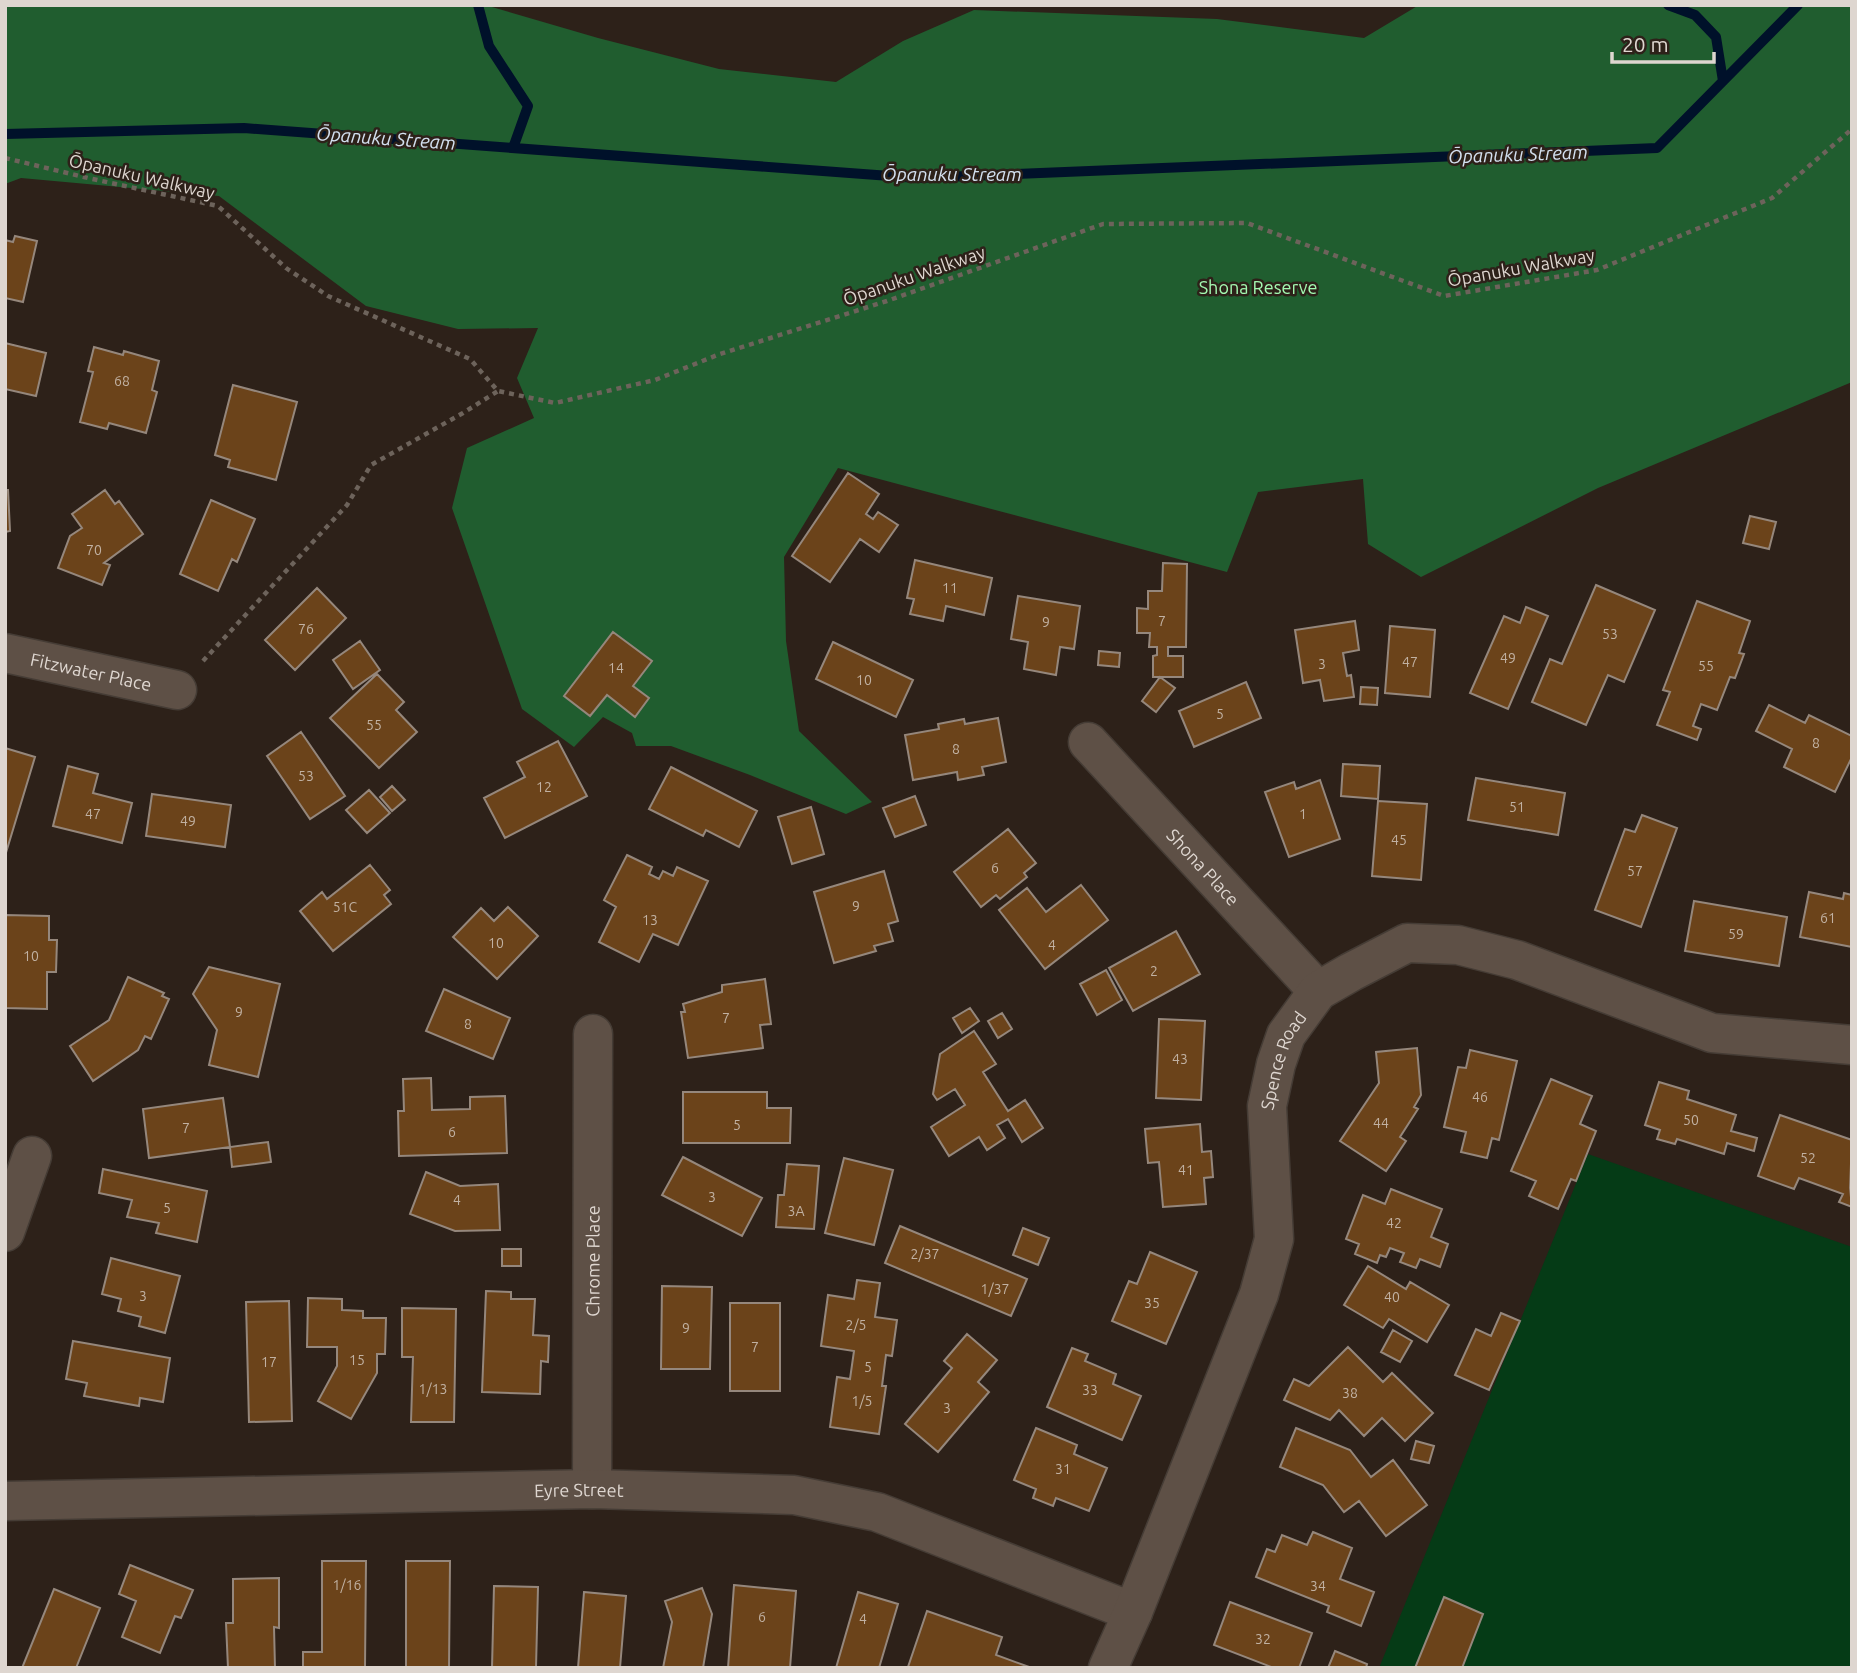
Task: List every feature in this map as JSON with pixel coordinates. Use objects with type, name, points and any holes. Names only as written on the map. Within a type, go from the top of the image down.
[{"type":"street","name":"Fitzwater Place","points":[[5,653],[177,690]]},
{"type":"street","name":"Shona Place","points":[[1088,742],[1318,991]]},
{"type":"street","name":"Spence Road","points":[[1108,1668],[1133,1612],[1259,1294],[1274,1239],[1267,1106],[1276,1064],[1286,1035],[1318,991],[1407,943],[1458,945],[1517,960],[1712,1033],[1852,1045]]},
{"type":"street","name":"Chrome Place","points":[[592,1489],[593,1034]]},
{"type":"street","points":[[5,1232],[32,1156]]},
{"type":"street","name":"Eyre Street","points":[[5,1501],[592,1489],[794,1495],[877,1512],[1133,1612]]},
{"type":"path","name":"Ōpanuku Walkway","points":[[5,158],[218,206],[286,268],[328,296],[470,359],[498,391],[555,403],[655,380],[720,354],[887,300],[1103,224],[1247,223],[1444,296],[1597,270],[1772,198],[1852,130]]},
{"type":"path","points":[[203,661],[347,505],[371,465],[498,391]]},
{"type":"green space","name":"Shona Reserve","points":[[5,5],[485,5],[719,69],[836,82],[903,41],[974,10],[1217,19],[1364,38],[1419,5],[1852,5],[1852,382],[1598,488],[1421,577],[1368,544],[1363,479],[1258,492],[1227,572],[838,468],[784,557],[786,641],[799,731],[872,802],[846,814],[671,746],[636,746],[632,733],[603,717],[574,747],[522,709],[452,508],[467,448],[534,418],[517,378],[538,328],[458,329],[366,306],[219,196],[21,178],[5,184]]},
{"type":"green space","points":[[1588,1154],[1852,1247],[1852,1668],[1462,1668],[1483,1615],[1444,1597],[1415,1668],[1379,1668]]},
{"type":"building","points":[[15,236],[37,241],[23,302],[5,298],[5,240],[13,242]]},
{"type":"building","points":[[5,343],[46,353],[36,396],[5,389]]},
{"type":"building","points":[[94,347],[123,355],[124,351],[159,361],[152,390],[157,392],[146,433],[109,423],[107,429],[80,422],[93,372],[88,371]]},
{"type":"building","points":[[233,385],[297,402],[276,480],[228,467],[230,460],[215,455]]},
{"type":"building","points":[[848,473],[879,494],[866,514],[873,519],[878,512],[898,525],[879,552],[860,539],[830,582],[792,556]]},
{"type":"building","points":[[5,490],[8,490],[10,531],[5,532]]},
{"type":"building","points":[[105,490],[115,504],[119,501],[143,534],[104,563],[110,565],[102,585],[58,568],[70,536],[82,528],[72,514]]},
{"type":"building","points":[[211,500],[255,519],[237,562],[232,559],[218,591],[180,574]]},
{"type":"building","points":[[1750,516],[1776,522],[1769,549],[1743,543]]},
{"type":"building","points":[[915,560],[992,578],[984,615],[946,606],[943,621],[910,614],[914,599],[907,598]]},
{"type":"building","points":[[1163,563],[1187,564],[1186,647],[1168,647],[1168,656],[1183,656],[1183,677],[1153,677],[1153,656],[1157,655],[1157,647],[1149,647],[1150,633],[1137,633],[1137,608],[1148,609],[1148,591],[1162,591]]},
{"type":"building","points":[[1596,585],[1655,610],[1624,682],[1608,675],[1586,725],[1532,702],[1550,659],[1562,664]]},
{"type":"building","points":[[317,588],[346,618],[295,670],[265,640]]},
{"type":"building","points":[[1018,596],[1080,606],[1074,649],[1060,647],[1056,675],[1024,669],[1028,642],[1011,639]]},
{"type":"building","points":[[1697,601],[1750,621],[1739,653],[1744,654],[1735,678],[1730,677],[1717,710],[1701,704],[1693,726],[1701,729],[1697,740],[1657,725],[1670,692],[1663,690]]},
{"type":"building","points":[[1526,607],[1548,616],[1508,709],[1470,693],[1504,616],[1520,623]]},
{"type":"building","points":[[1355,621],[1359,650],[1343,653],[1347,676],[1351,675],[1354,697],[1324,701],[1320,680],[1303,683],[1295,630]]},
{"type":"building","points":[[1390,626],[1435,630],[1430,697],[1385,693]]},
{"type":"building","points":[[613,632],[652,661],[633,686],[649,698],[635,717],[607,695],[590,716],[564,696]]},
{"type":"building","points":[[360,641],[380,670],[353,689],[333,660]]},
{"type":"building","points":[[833,642],[913,680],[896,717],[816,679]]},
{"type":"building","points":[[1099,651],[1120,653],[1119,667],[1098,665]]},
{"type":"building","points":[[377,674],[404,702],[396,710],[417,732],[379,768],[330,718]]},
{"type":"building","points":[[1160,677],[1175,688],[1156,712],[1142,701]]},
{"type":"building","points":[[1246,682],[1261,718],[1194,747],[1179,711]]},
{"type":"building","points":[[1361,687],[1378,688],[1377,705],[1360,704]]},
{"type":"building","points":[[1769,705],[1805,723],[1809,715],[1852,736],[1852,757],[1835,792],[1784,767],[1792,749],[1756,731]]},
{"type":"building","points":[[998,718],[1006,762],[982,767],[984,775],[958,780],[957,772],[913,780],[905,735],[939,729],[938,724],[964,719],[965,724]]},
{"type":"building","points":[[301,732],[345,796],[310,819],[267,756]]},
{"type":"building","points":[[558,741],[587,796],[505,838],[484,798],[525,777],[517,762]]},
{"type":"building","points":[[5,748],[35,757],[5,856]]},
{"type":"building","points":[[1343,764],[1380,766],[1378,799],[1341,796]]},
{"type":"building","points":[[68,766],[98,774],[93,793],[132,803],[122,843],[53,826]]},
{"type":"building","points":[[671,767],[757,811],[739,847],[706,830],[703,836],[649,809]]},
{"type":"building","points":[[1476,778],[1565,793],[1558,835],[1468,820]]},
{"type":"building","points":[[1320,780],[1340,839],[1289,857],[1265,792],[1294,782],[1296,789]]},
{"type":"building","points":[[392,786],[405,800],[392,811],[380,797]]},
{"type":"building","points":[[369,790],[390,813],[367,833],[346,810]]},
{"type":"building","points":[[152,794],[231,805],[225,847],[146,836]]},
{"type":"building","points":[[915,796],[926,825],[895,837],[883,808]]},
{"type":"building","points":[[1378,801],[1427,804],[1421,880],[1372,876]]},
{"type":"building","points":[[811,807],[824,854],[792,864],[778,817]]},
{"type":"building","points":[[1642,815],[1677,828],[1641,927],[1595,910],[1625,829],[1635,832]]},
{"type":"building","points":[[1008,829],[1036,863],[1024,873],[1027,877],[1000,899],[996,895],[981,907],[954,872]]},
{"type":"building","points":[[627,855],[652,867],[649,874],[659,879],[663,871],[673,876],[677,867],[708,881],[678,945],[653,934],[639,962],[599,942],[616,907],[604,900]]},
{"type":"building","points":[[370,865],[390,890],[384,895],[391,904],[333,951],[300,911],[322,892],[327,899]]},
{"type":"building","points":[[884,871],[898,921],[888,924],[893,941],[874,946],[876,951],[834,963],[814,892]]},
{"type":"building","points":[[1081,885],[1108,920],[1045,969],[999,910],[1027,888],[1046,912]]},
{"type":"building","points":[[1809,892],[1843,899],[1844,893],[1852,895],[1852,947],[1800,937]]},
{"type":"building","points":[[1694,901],[1787,917],[1779,966],[1685,951]]},
{"type":"building","points":[[508,907],[538,936],[497,979],[453,937],[481,908],[494,921]]},
{"type":"building","points":[[5,915],[49,916],[49,940],[57,940],[56,972],[47,972],[47,1009],[5,1008]]},
{"type":"building","points":[[1176,931],[1200,974],[1133,1011],[1109,968]]},
{"type":"building","points":[[209,967],[280,984],[258,1077],[209,1065],[217,1030],[193,994]]},
{"type":"building","points":[[1106,970],[1122,1000],[1097,1015],[1080,984]]},
{"type":"building","points":[[128,977],[164,993],[162,996],[169,999],[151,1039],[145,1036],[138,1050],[93,1081],[70,1046],[109,1020]]},
{"type":"building","points":[[765,979],[771,1024],[760,1025],[763,1048],[688,1058],[681,1012],[685,1012],[683,1004],[722,992],[722,985]]},
{"type":"building","points":[[444,989],[510,1018],[493,1059],[426,1031]]},
{"type":"building","points":[[970,1008],[979,1021],[962,1033],[953,1018]]},
{"type":"building","points":[[1002,1013],[1012,1029],[998,1038],[988,1021]]},
{"type":"building","points":[[1159,1019],[1205,1021],[1201,1100],[1156,1098]]},
{"type":"building","points":[[974,1031],[996,1064],[983,1072],[1008,1111],[1025,1100],[1043,1128],[1022,1142],[1008,1119],[997,1125],[1005,1138],[987,1150],[979,1137],[949,1156],[931,1127],[965,1105],[955,1089],[937,1100],[933,1094],[940,1054]]},
{"type":"building","points":[[1417,1048],[1421,1095],[1414,1107],[1418,1109],[1400,1137],[1406,1141],[1386,1171],[1340,1141],[1379,1083],[1376,1052]]},
{"type":"building","points":[[1470,1050],[1517,1061],[1499,1140],[1492,1138],[1487,1158],[1461,1152],[1466,1132],[1444,1127],[1458,1067],[1466,1068]]},
{"type":"building","points":[[431,1078],[432,1110],[470,1109],[470,1097],[505,1096],[507,1153],[399,1156],[398,1111],[404,1111],[403,1079]]},
{"type":"building","points":[[1551,1079],[1592,1096],[1580,1124],[1596,1131],[1576,1181],[1571,1179],[1558,1209],[1529,1196],[1536,1181],[1511,1171]]},
{"type":"building","points":[[1659,1082],[1689,1091],[1687,1099],[1736,1115],[1731,1131],[1757,1138],[1754,1151],[1727,1143],[1724,1154],[1677,1139],[1675,1144],[1657,1139],[1660,1130],[1645,1125]]},
{"type":"building","points":[[683,1092],[767,1092],[767,1108],[791,1108],[790,1143],[683,1143]]},
{"type":"building","points":[[223,1098],[230,1147],[149,1158],[143,1109]]},
{"type":"building","points":[[1780,1115],[1852,1140],[1852,1207],[1839,1202],[1843,1194],[1799,1178],[1794,1189],[1758,1176]]},
{"type":"building","points":[[1200,1124],[1202,1152],[1211,1151],[1213,1177],[1204,1178],[1206,1204],[1163,1207],[1159,1162],[1148,1163],[1145,1129]]},
{"type":"building","points":[[268,1142],[271,1162],[232,1167],[230,1147]]},
{"type":"building","points":[[683,1157],[762,1198],[742,1236],[662,1195]]},
{"type":"building","points":[[844,1158],[893,1170],[874,1245],[825,1233]]},
{"type":"building","points":[[787,1164],[819,1166],[814,1229],[776,1227],[778,1195],[784,1195]]},
{"type":"building","points":[[103,1169],[207,1191],[197,1242],[156,1233],[159,1223],[127,1217],[132,1200],[99,1193]]},
{"type":"building","points":[[426,1172],[460,1186],[498,1184],[500,1230],[455,1231],[410,1214]]},
{"type":"building","points":[[1391,1189],[1442,1209],[1431,1237],[1448,1244],[1440,1267],[1420,1259],[1416,1268],[1400,1262],[1404,1253],[1390,1248],[1386,1257],[1380,1255],[1377,1263],[1355,1254],[1359,1244],[1346,1239],[1363,1195],[1385,1204]]},
{"type":"building","points":[[900,1226],[1027,1279],[1011,1316],[885,1263]]},
{"type":"building","points":[[1023,1228],[1049,1238],[1038,1265],[1013,1255]]},
{"type":"building","points":[[502,1249],[521,1249],[521,1266],[502,1266]]},
{"type":"building","points":[[1150,1252],[1197,1272],[1166,1344],[1112,1321],[1129,1281],[1137,1284]]},
{"type":"building","points":[[111,1258],[180,1276],[165,1333],[139,1326],[141,1317],[118,1311],[121,1299],[102,1294]]},
{"type":"building","points":[[1368,1266],[1406,1289],[1410,1282],[1449,1305],[1427,1342],[1389,1319],[1383,1328],[1344,1305]]},
{"type":"building","points":[[857,1280],[880,1283],[875,1317],[897,1320],[892,1356],[886,1355],[882,1386],[886,1386],[879,1434],[830,1427],[837,1377],[850,1379],[854,1351],[821,1346],[828,1295],[854,1299]]},
{"type":"building","points":[[662,1286],[712,1287],[710,1369],[661,1369]]},
{"type":"building","points":[[486,1291],[511,1292],[511,1299],[535,1299],[533,1335],[549,1336],[548,1362],[541,1361],[540,1394],[482,1392]]},
{"type":"building","points":[[308,1298],[342,1299],[342,1310],[363,1311],[363,1318],[386,1318],[385,1354],[377,1354],[377,1373],[351,1419],[318,1401],[337,1366],[337,1347],[307,1347]]},
{"type":"building","points":[[289,1301],[292,1421],[249,1422],[246,1302]]},
{"type":"building","points":[[730,1303],[780,1303],[780,1391],[730,1391]]},
{"type":"building","points":[[402,1308],[456,1309],[454,1422],[411,1422],[413,1357],[402,1357]]},
{"type":"building","points":[[1501,1313],[1520,1321],[1489,1390],[1455,1375],[1476,1329],[1491,1336]]},
{"type":"building","points":[[1393,1330],[1412,1341],[1400,1362],[1381,1352]]},
{"type":"building","points":[[967,1334],[997,1360],[978,1382],[989,1392],[938,1452],[905,1424],[952,1368],[944,1361]]},
{"type":"building","points":[[73,1341],[170,1358],[163,1402],[140,1398],[139,1406],[84,1396],[87,1383],[66,1379]]},
{"type":"building","points":[[1348,1347],[1383,1382],[1392,1373],[1433,1413],[1405,1441],[1382,1418],[1364,1436],[1339,1410],[1330,1420],[1284,1400],[1294,1379],[1309,1386]]},
{"type":"building","points":[[1072,1348],[1088,1354],[1085,1361],[1116,1374],[1113,1384],[1141,1396],[1122,1440],[1047,1407]]},
{"type":"building","points":[[1036,1428],[1077,1445],[1074,1454],[1107,1468],[1089,1511],[1056,1498],[1053,1506],[1033,1498],[1036,1489],[1014,1480]]},
{"type":"building","points":[[1296,1428],[1350,1450],[1371,1477],[1393,1460],[1427,1505],[1386,1536],[1359,1501],[1344,1512],[1323,1485],[1280,1467]]},
{"type":"building","points":[[1416,1441],[1434,1446],[1429,1463],[1411,1459]]},
{"type":"building","points":[[1313,1532],[1352,1548],[1340,1579],[1374,1592],[1361,1626],[1327,1612],[1329,1606],[1256,1577],[1267,1549],[1275,1552],[1282,1535],[1307,1545]]},
{"type":"building","points":[[322,1561],[366,1561],[365,1668],[303,1668],[303,1652],[322,1652]]},
{"type":"building","points":[[406,1561],[450,1561],[449,1668],[406,1668]]},
{"type":"building","points":[[130,1565],[193,1590],[181,1618],[175,1616],[160,1653],[122,1637],[136,1601],[119,1594]]},
{"type":"building","points":[[279,1578],[279,1628],[274,1627],[275,1668],[228,1668],[226,1623],[233,1623],[233,1579]]},
{"type":"building","points":[[734,1585],[796,1591],[790,1668],[728,1668]]},
{"type":"building","points":[[494,1586],[538,1587],[536,1668],[492,1668]]},
{"type":"building","points":[[702,1588],[712,1614],[703,1668],[663,1668],[672,1622],[665,1601]]},
{"type":"building","points":[[54,1589],[100,1608],[76,1668],[22,1668]]},
{"type":"building","points":[[584,1592],[626,1596],[620,1668],[578,1668]]},
{"type":"building","points":[[858,1592],[898,1604],[879,1668],[836,1668]]},
{"type":"building","points":[[1444,1597],[1483,1614],[1462,1668],[1415,1668]]},
{"type":"building","points":[[1230,1602],[1312,1633],[1299,1668],[1274,1668],[1214,1645]]},
{"type":"building","points":[[927,1611],[1002,1637],[996,1655],[1032,1668],[908,1667]]},
{"type":"building","points":[[1335,1651],[1367,1664],[1366,1668],[1328,1668]]},
{"type":"waterway","points":[[478,5],[489,46],[528,106],[513,148]]},
{"type":"waterway","points":[[1668,5],[1695,15],[1716,37],[1723,81]]},
{"type":"waterway","name":"Ōpanuku Stream","points":[[5,134],[244,128],[917,178],[1657,148],[1798,5]]}]
